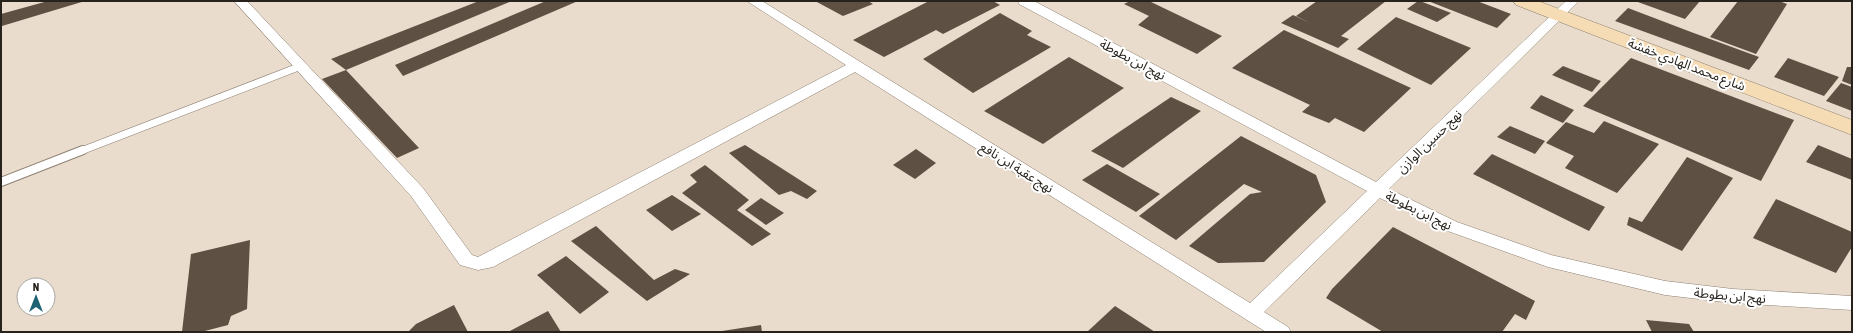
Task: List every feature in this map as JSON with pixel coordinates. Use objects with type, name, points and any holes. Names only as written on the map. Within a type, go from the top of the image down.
[{"type":"street","points":[[240,1],[417,192],[466,260],[478,264],[487,262],[855,66]]},
{"type":"street","name":"نهج عقبة ابن نافع","points":[[753,1],[1281,332]]},
{"type":"street","name":"نهج ابن بطوطة","points":[[1024,1],[1378,190],[1451,226],[1548,261],[1606,276],[1665,288],[1733,296],[1852,303]]},
{"type":"street","name":"شارع محمد الهادي خفشة","points":[[1522,1],[1852,128]]},
{"type":"street","name":"نهج حسين الوازن","points":[[1251,313],[1573,1]]},
{"type":"lane","points":[[1,182],[301,66]]},
{"type":"building","points":[[48,1],[85,1],[2,26],[1,14]]},
{"type":"building","points":[[479,1],[512,1],[346,70],[331,59]]},
{"type":"building","points":[[546,1],[578,1],[403,76],[395,65]]},
{"type":"building","points":[[815,1],[868,1],[873,4],[843,16]]},
{"type":"building","points":[[929,1],[993,1],[1000,5],[943,34],[936,30],[884,57],[853,40]]},
{"type":"building","points":[[1130,1],[1149,1],[1222,36],[1197,54],[1138,25],[1149,16],[1124,4]]},
{"type":"building","points":[[1317,1],[1386,1],[1341,36],[1349,39],[1338,48],[1281,23],[1293,15],[1310,23],[1296,16]]},
{"type":"building","points":[[1418,1],[1451,13],[1437,22],[1407,9]]},
{"type":"building","points":[[1428,1],[1477,1],[1511,14],[1497,28]]},
{"type":"building","points":[[1635,1],[1700,1],[1685,19]]},
{"type":"building","points":[[1738,1],[1779,1],[1787,4],[1756,54],[1710,37]]},
{"type":"building","points":[[1628,8],[1759,57],[1749,70],[1615,21]]},
{"type":"building","points":[[1000,13],[1032,31],[1027,35],[1051,47],[973,93],[923,59]]},
{"type":"building","points":[[1396,17],[1471,48],[1431,85],[1357,49]]},
{"type":"building","points":[[1284,30],[1411,88],[1364,132],[1335,118],[1329,123],[1302,112],[1310,105],[1232,68]]},
{"type":"building","points":[[1069,57],[1124,88],[1043,144],[984,111]]},
{"type":"building","points":[[1631,58],[1794,120],[1761,181],[1583,106]]},
{"type":"building","points":[[1788,58],[1839,77],[1824,96],[1774,77]]},
{"type":"building","points":[[1563,66],[1601,81],[1592,92],[1552,75]]},
{"type":"building","points":[[1847,67],[1852,67],[1852,85],[1842,81]]},
{"type":"building","points":[[346,70],[419,148],[397,158],[322,79]]},
{"type":"building","points":[[1841,83],[1852,87],[1852,111],[1826,101]]},
{"type":"building","points":[[1541,95],[1574,110],[1563,123],[1530,108]]},
{"type":"building","points":[[1171,97],[1201,111],[1123,168],[1091,151]]},
{"type":"building","points":[[1604,121],[1659,144],[1617,193],[1565,168],[1574,156],[1546,143],[1566,122],[1594,133]]},
{"type":"building","points":[[1510,126],[1545,141],[1535,154],[1497,137]]},
{"type":"building","points":[[1241,136],[1316,175],[1326,202],[1264,262],[1218,263],[1189,246],[1250,194],[1262,192],[1244,184],[1176,240],[1139,216]]},
{"type":"building","points":[[745,145],[817,191],[807,199],[791,191],[779,195],[729,153]]},
{"type":"building","points":[[1818,145],[1852,159],[1852,180],[1806,162]]},
{"type":"building","points":[[916,149],[936,163],[915,179],[893,165]]},
{"type":"building","points":[[1492,154],[1605,207],[1589,231],[1473,174]]},
{"type":"building","points":[[1687,157],[1733,178],[1682,251],[1627,225],[1629,217],[1642,222]]},
{"type":"building","points":[[1107,164],[1160,194],[1136,212],[1082,180]]},
{"type":"building","points":[[705,165],[749,200],[737,210],[771,234],[752,246],[682,193],[697,182],[690,175]]},
{"type":"building","points":[[672,195],[701,214],[672,231],[646,210]]},
{"type":"building","points":[[761,198],[784,213],[766,225],[745,210]]},
{"type":"building","points":[[1776,199],[1852,232],[1852,247],[1836,273],[1753,238]]},
{"type":"building","points":[[596,226],[654,280],[675,269],[690,274],[647,301],[571,241]]},
{"type":"building","points":[[1393,227],[1535,301],[1526,320],[1515,314],[1502,332],[1383,332],[1326,298],[1332,289]]},
{"type":"building","points":[[250,240],[247,309],[231,316],[228,325],[201,332],[182,332],[191,254]]},
{"type":"building","points":[[566,256],[609,292],[580,314],[537,275]]},
{"type":"building","points":[[454,305],[468,332],[408,332],[416,324]]},
{"type":"building","points":[[1115,306],[1155,332],[1087,332]]},
{"type":"building","points":[[548,311],[561,332],[508,332]]},
{"type":"building","points":[[1646,320],[1689,324],[1694,332],[1652,332]]},
{"type":"building","points":[[761,325],[762,332],[722,332],[722,331]]}]
